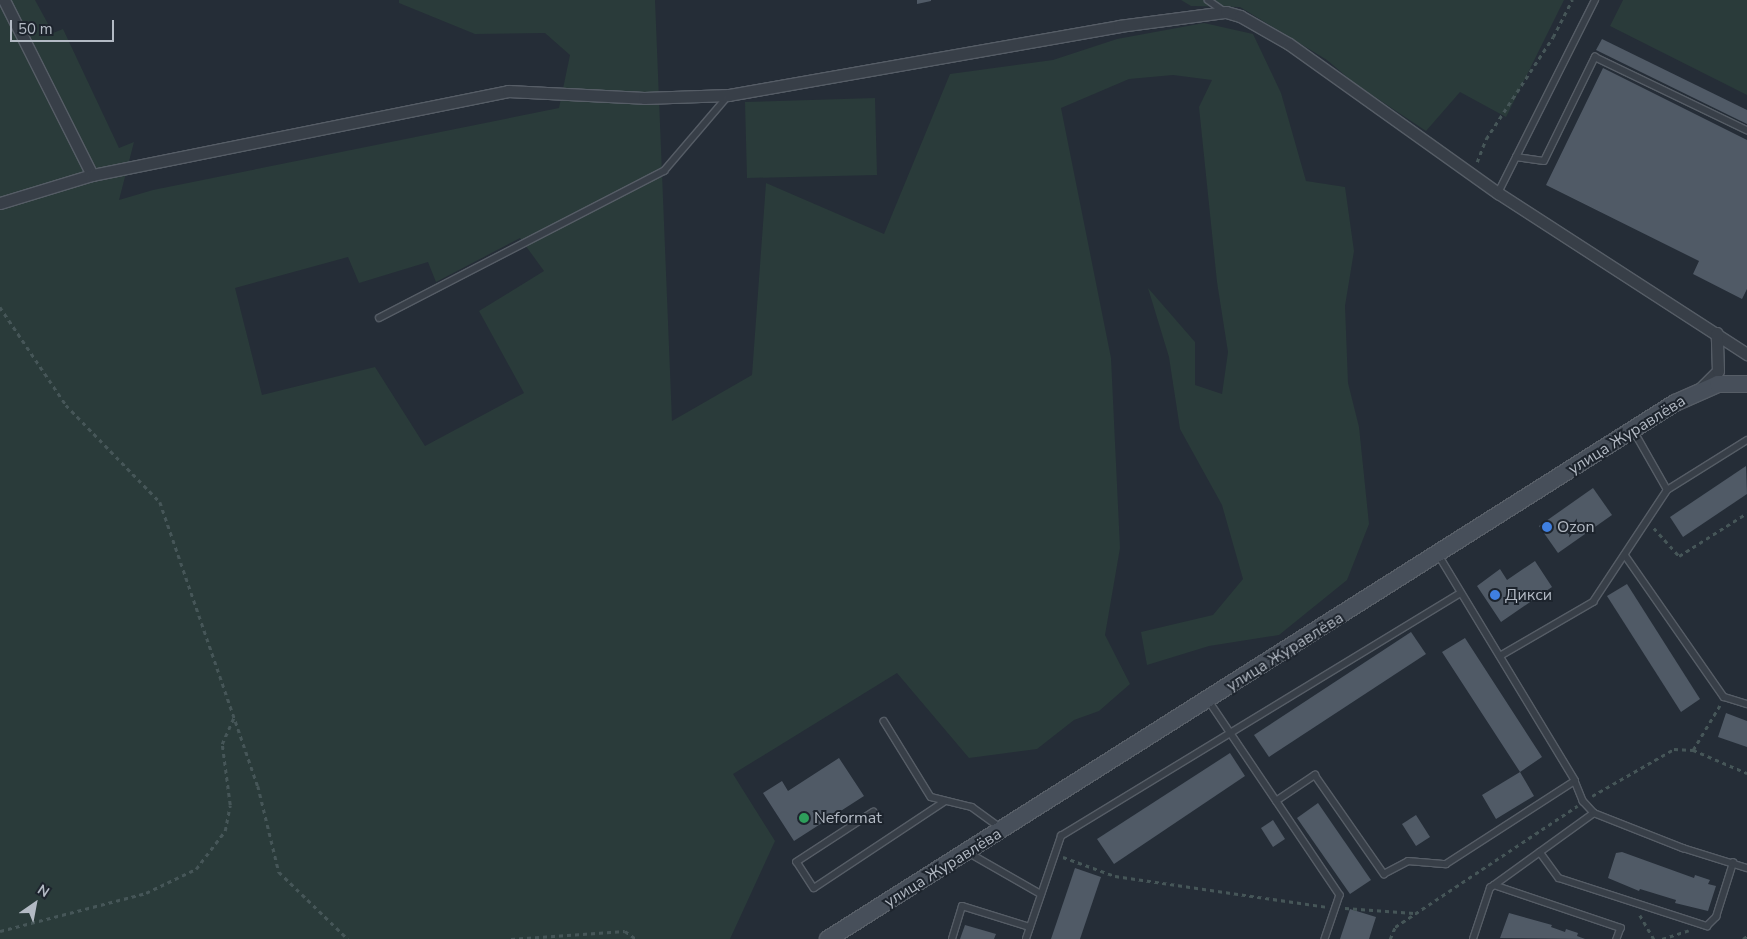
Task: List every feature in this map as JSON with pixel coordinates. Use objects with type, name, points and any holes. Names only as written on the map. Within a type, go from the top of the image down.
[{"type":"street","points":[[4,0],[92,175]]},
{"type":"street","points":[[0,203],[92,175],[508,91],[644,98],[729,95],[1128,25],[1226,12],[1240,16],[1289,44],[1498,193],[1747,354]]},
{"type":"street","points":[[1698,390],[1718,371],[1717,334]]},
{"type":"street","name":"улица Журавлёва","points":[[828,939],[1209,701],[1632,430],[1698,390],[1724,383],[1747,384]]},
{"type":"lane","points":[[1208,0],[1226,12]]},
{"type":"lane","points":[[1498,193],[1595,0]]},
{"type":"lane","points":[[1516,157],[1544,161],[1595,57],[1747,130]]},
{"type":"lane","points":[[380,318],[664,171],[729,95]]},
{"type":"lane","points":[[1632,430],[1667,490]]},
{"type":"lane","points":[[1500,656],[1593,602],[1667,490],[1747,440]]},
{"type":"lane","points":[[1438,555],[1575,781],[1583,802],[1594,813],[1683,848],[1747,868]]},
{"type":"lane","points":[[1625,555],[1724,697],[1747,704]]},
{"type":"lane","points":[[1026,939],[1061,836],[1460,593]]},
{"type":"lane","points":[[1209,701],[1340,895],[1325,939]]},
{"type":"lane","points":[[884,721],[931,797],[944,802],[956,801],[972,807],[1004,830]]},
{"type":"lane","points":[[1276,801],[1314,775],[1384,874],[1408,862],[1446,864],[1575,781]]},
{"type":"lane","points":[[874,812],[797,862],[814,888],[944,802]]},
{"type":"lane","points":[[1473,939],[1488,891],[1594,813]]},
{"type":"lane","points":[[1540,852],[1559,878],[1708,926],[1716,917],[1733,863]]},
{"type":"lane","points":[[968,853],[1041,894]]},
{"type":"lane","points":[[1494,885],[1621,928],[1617,939]]},
{"type":"lane","points":[[952,939],[962,906],[1030,927]]},
{"type":"path","points":[[1472,175],[1486,139],[1554,37],[1572,0]]},
{"type":"path","points":[[0,307],[66,405],[160,502],[258,786],[279,872],[348,939]]},
{"type":"path","points":[[1648,521],[1679,556],[1747,513]]},
{"type":"path","points":[[1693,750],[1724,697]]},
{"type":"path","points":[[0,931],[146,893],[196,869],[225,831],[230,805],[222,744],[234,716]]},
{"type":"path","points":[[1390,939],[1395,927],[1583,802],[1674,749],[1693,750],[1747,773]]},
{"type":"path","points":[[1055,854],[1115,876],[1336,908],[1416,913]]},
{"type":"path","points":[[1632,902],[1654,939]]},
{"type":"path","points":[[1662,939],[1704,924]]},
{"type":"path","points":[[510,939],[625,931],[636,939]]},
{"type":"path","points":[[1743,939],[1747,936]]},
{"type":"shaded area","points":[[0,0],[35,0],[53,33],[63,29],[119,148],[134,142],[119,200],[153,190],[559,108],[570,55],[545,33],[475,34],[399,3],[399,0],[655,0],[672,421],[752,375],[766,183],[884,234],[950,74],[1053,60],[1117,39],[1204,23],[1253,34],[1281,93],[1306,181],[1345,187],[1354,251],[1345,306],[1348,383],[1359,427],[1369,524],[1347,580],[1279,635],[1209,646],[1147,665],[1141,632],[1213,615],[1243,579],[1222,505],[1180,429],[1169,357],[1148,288],[1195,342],[1195,385],[1222,394],[1228,352],[1217,282],[1199,107],[1212,80],[1173,75],[1129,79],[1061,108],[1111,358],[1120,548],[1105,635],[1130,684],[1099,711],[1074,720],[1037,749],[969,758],[897,673],[733,774],[775,841],[730,939],[0,939]],"holes":[[[520,238],[544,271],[479,311],[524,393],[425,446],[375,367],[262,395],[235,288],[348,257],[359,283],[428,262],[436,282]]]},
{"type":"shaded area","points":[[1181,0],[1564,0],[1506,117],[1460,92],[1426,131],[1354,83],[1327,60],[1240,7],[1191,6]]},
{"type":"shaded area","points":[[1623,0],[1747,0],[1747,95],[1610,26]]},
{"type":"shaded area","points":[[875,98],[877,175],[747,178],[745,102]]},
{"type":"building","points":[[917,0],[931,0],[931,1],[917,4]]},
{"type":"building","points":[[1602,39],[1747,110],[1747,124],[1596,50]]},
{"type":"building","points":[[1603,68],[1747,140],[1747,289],[1742,299],[1693,274],[1699,261],[1546,185]]},
{"type":"building","points":[[1746,466],[1747,494],[1683,537],[1670,517]]},
{"type":"building","points":[[1593,488],[1612,515],[1558,553],[1539,526]]},
{"type":"building","points":[[1535,561],[1552,587],[1501,622],[1477,586],[1500,569],[1507,580]]},
{"type":"building","points":[[1627,584],[1700,699],[1681,712],[1607,596]]},
{"type":"building","points":[[1411,632],[1426,654],[1269,757],[1254,735]]},
{"type":"building","points":[[1465,638],[1542,757],[1520,772],[1442,652]]},
{"type":"building","points":[[1726,713],[1747,721],[1747,747],[1718,737]]},
{"type":"building","points":[[1230,753],[1245,776],[1114,864],[1097,839]]},
{"type":"building","name":"Neformat","points":[[839,758],[864,796],[794,841],[763,793],[782,781],[788,791]]},
{"type":"building","points":[[1520,772],[1534,796],[1496,819],[1482,795]]},
{"type":"building","points":[[1318,803],[1371,880],[1350,894],[1297,818]]},
{"type":"building","points":[[1416,815],[1430,837],[1416,846],[1402,824]]},
{"type":"building","points":[[1273,820],[1285,839],[1273,847],[1261,828]]},
{"type":"building","points":[[1622,852],[1694,878],[1695,875],[1710,880],[1708,884],[1716,886],[1708,911],[1675,903],[1676,900],[1640,889],[1639,891],[1608,878],[1616,853]]},
{"type":"building","points":[[1075,868],[1101,877],[1080,939],[1051,939]]},
{"type":"building","points":[[1350,909],[1376,917],[1369,939],[1340,939]]},
{"type":"building","points":[[1509,913],[1552,925],[1551,927],[1565,932],[1566,929],[1578,933],[1577,936],[1585,939],[1500,938]]},
{"type":"building","points":[[965,925],[996,934],[994,939],[960,939]]},
{"type":"place","name":"Ozon","points":[[1547,527]]},
{"type":"place","name":"Дикси","points":[[1495,595]]},
{"type":"place","name":"Neformat","points":[[804,818]]}]
